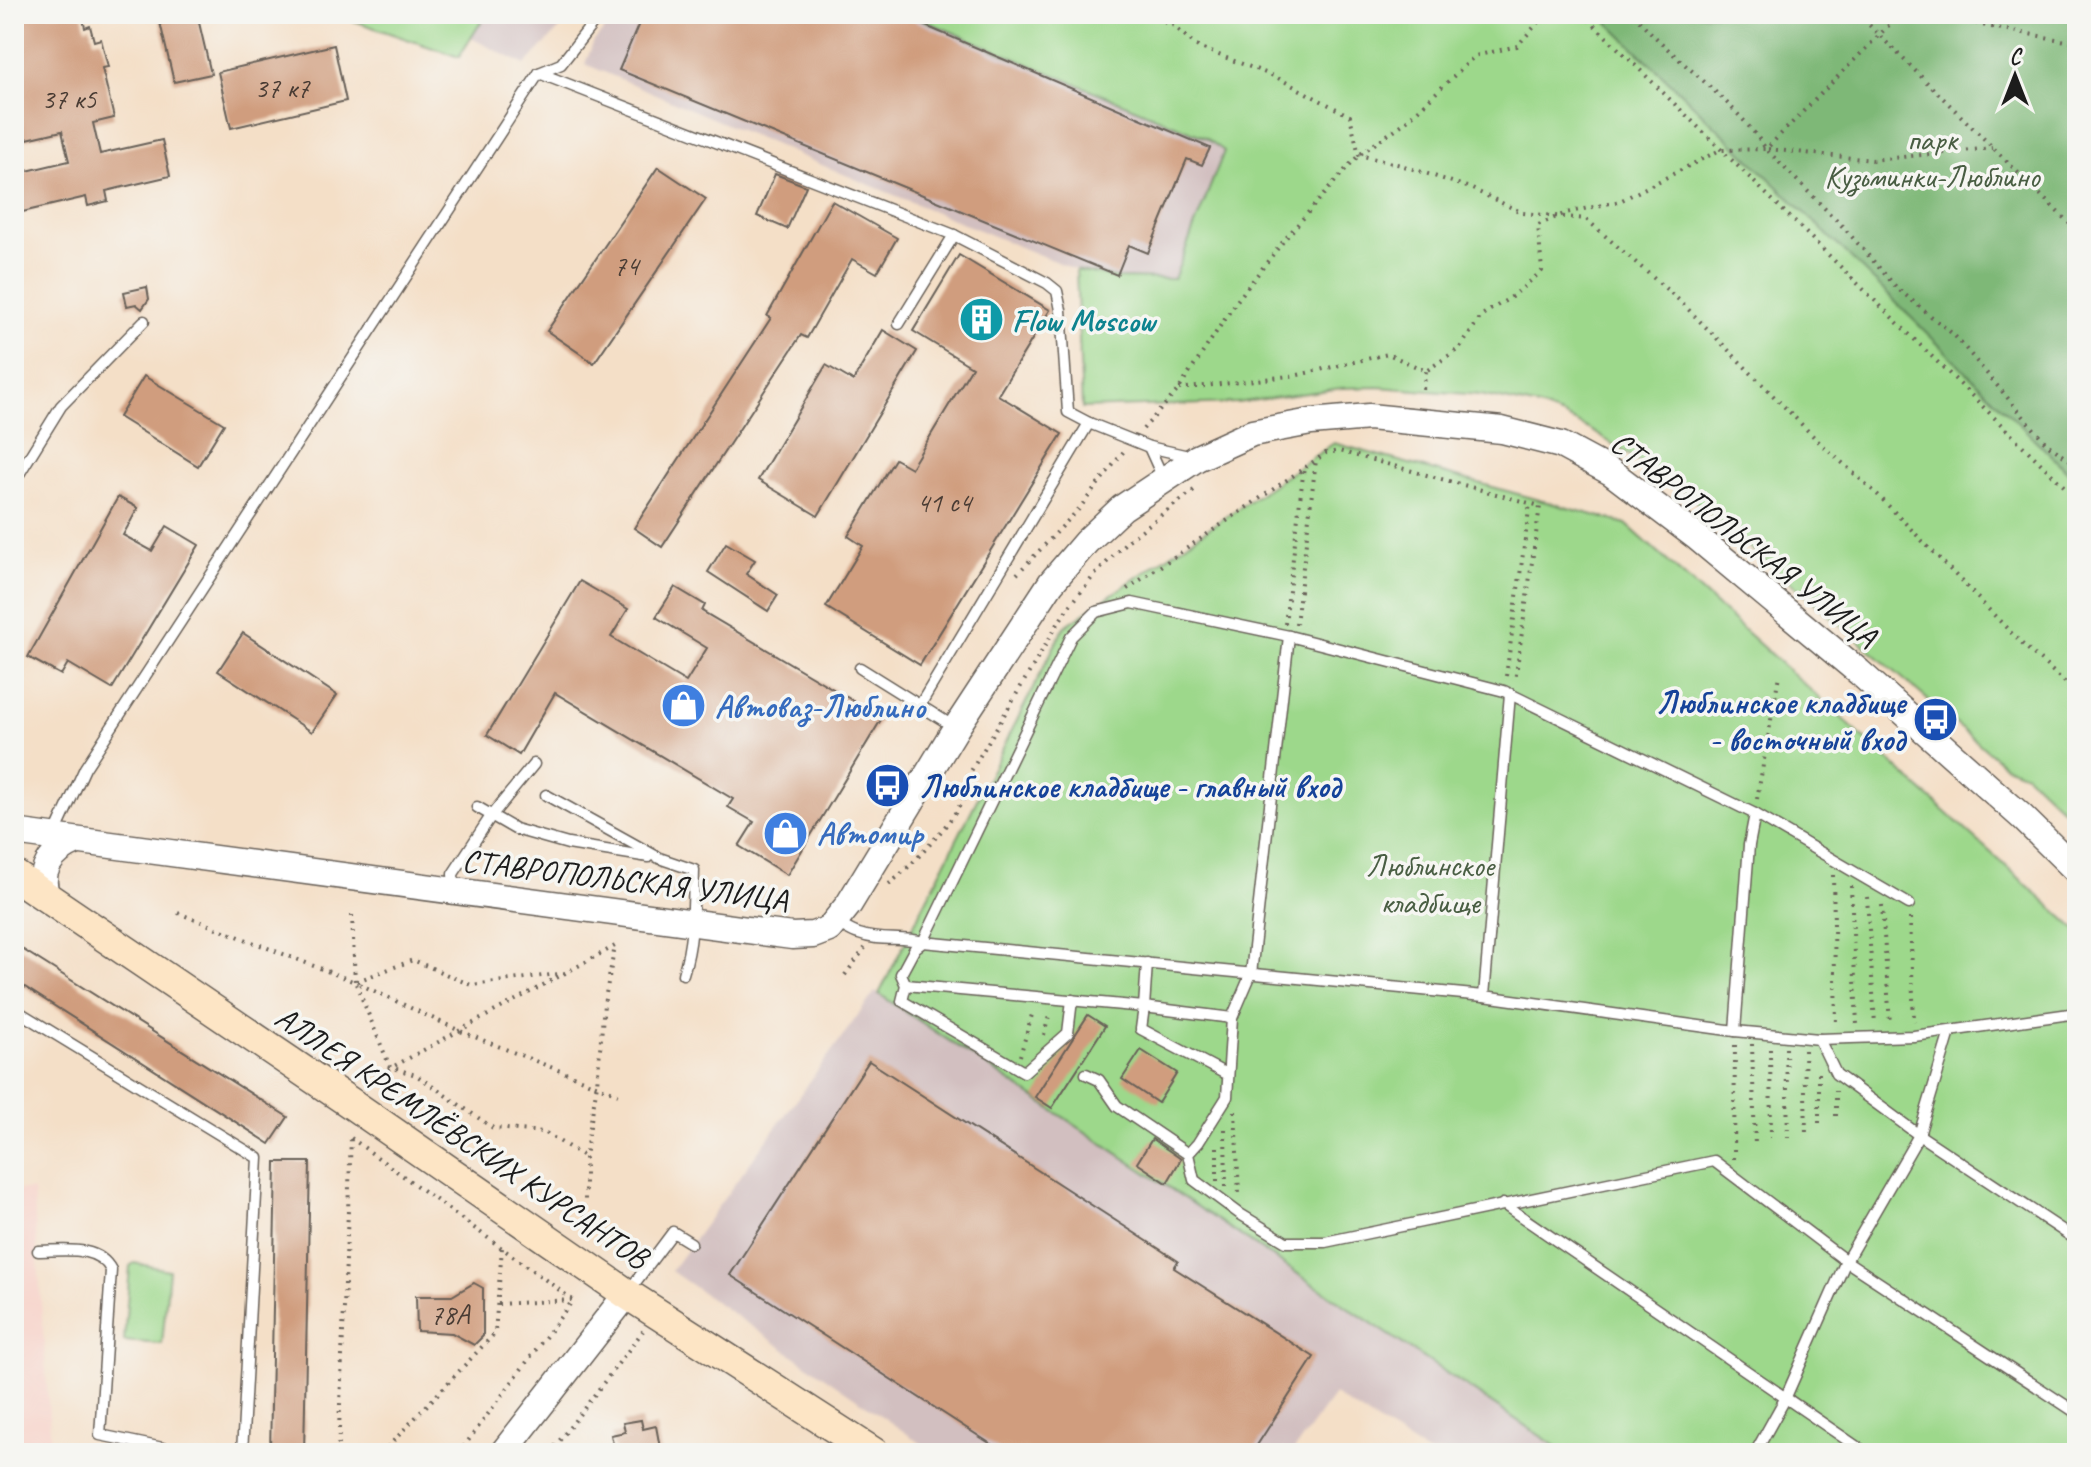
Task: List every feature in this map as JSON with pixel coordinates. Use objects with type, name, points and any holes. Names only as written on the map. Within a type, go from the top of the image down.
[{"type":"main road","name":"АЛЛЕЯ КРЕМЛЁВСКИХ КУРСАНТОВ","points":[[16,877],[857,1449]]},
{"type":"street","name":"СТАВРОПОЛЬСКАЯ УЛИЦА","points":[[14,832],[693,924],[792,936],[813,935],[836,923],[956,728],[1051,583],[1122,508],[1163,478],[1203,468],[1252,433],[1311,422],[1369,417],[1502,430],[1561,445],[1611,472],[1735,568],[1922,727],[2077,871]]},
{"type":"street","points":[[48,900],[43,881],[49,859],[65,839]]},
{"type":"street","points":[[503,1453],[627,1294]]},
{"type":"lane","points":[[65,839],[85,768],[539,73],[561,64],[600,14]]},
{"type":"lane","points":[[539,73],[954,235],[1047,283],[1057,291],[1061,310],[1068,412],[1203,468]]},
{"type":"lane","points":[[899,324],[954,235]]},
{"type":"lane","points":[[14,482],[61,406],[144,321]]},
{"type":"lane","points":[[920,705],[1089,423]]},
{"type":"lane","points":[[1149,447],[1163,478]]},
{"type":"lane","points":[[1072,1000],[1068,1033],[1024,1072],[902,1001],[906,985],[901,974],[915,948],[923,942],[1071,637],[1096,612],[1132,603],[1289,636],[1507,692],[1755,814],[1909,904]]},
{"type":"lane","points":[[1188,1154],[1227,1097],[1232,1018],[1251,974],[1289,636]]},
{"type":"lane","points":[[860,668],[956,728]]},
{"type":"lane","points":[[1484,996],[1507,692]]},
{"type":"lane","points":[[454,893],[453,874],[491,816],[534,764]]},
{"type":"lane","points":[[546,795],[659,858]]},
{"type":"lane","points":[[477,807],[515,829],[568,844],[659,858],[694,870],[693,924],[683,974]]},
{"type":"lane","points":[[1735,1031],[1749,845],[1755,814]]},
{"type":"lane","points":[[836,923],[872,937],[909,937],[923,942],[1484,996],[1735,1031],[1819,1039],[1914,1036],[2077,1013]]},
{"type":"lane","points":[[1147,963],[1141,1029],[1228,1075]]},
{"type":"lane","points":[[906,985],[1232,1018]]},
{"type":"lane","points":[[14,1009],[258,1158],[242,1453]]},
{"type":"lane","points":[[1755,1453],[1785,1399],[1846,1261],[1919,1135],[1950,1032]]},
{"type":"lane","points":[[1819,1039],[1836,1074],[1919,1135],[2077,1240]]},
{"type":"lane","points":[[1086,1074],[1099,1080],[1117,1106],[1188,1154],[1194,1180],[1240,1214],[1286,1242],[1325,1242],[1714,1161],[1846,1261],[2077,1413]]},
{"type":"lane","points":[[1503,1204],[1866,1453]]},
{"type":"lane","points":[[627,1294],[673,1232],[691,1243]]},
{"type":"lane","points":[[38,1251],[90,1252],[108,1263],[111,1270],[100,1435],[187,1453]]},
{"type":"path","points":[[1142,14],[1174,26],[1198,47],[1276,77],[1350,116],[1359,155]]},
{"type":"path","points":[[1011,584],[1078,510],[1179,389],[1236,302],[1275,251],[1359,155],[1404,123],[1475,56],[1517,46],[1546,14]]},
{"type":"path","points":[[1583,14],[2077,499]]},
{"type":"path","points":[[1634,14],[1649,33],[1705,82],[1758,136],[1766,149],[1845,229],[1898,289],[1954,335],[2047,444],[2077,465]]},
{"type":"path","points":[[1858,14],[2077,231]]},
{"type":"path","points":[[1766,149],[1900,14]]},
{"type":"path","points":[[1945,14],[1986,26],[2077,43]]},
{"type":"path","points":[[1423,389],[1426,371],[1460,348],[1482,315],[1513,296],[1542,271],[1538,225],[1559,215],[1620,201],[1720,150],[1766,149],[1872,160],[1992,148]]},
{"type":"path","points":[[1359,155],[1470,188],[1523,213],[1586,219],[1681,302],[1817,440],[1878,495],[2021,643],[2077,693]]},
{"type":"path","points":[[1179,389],[1298,375],[1388,354],[1426,371]]},
{"type":"path","points":[[1096,612],[1304,467],[1326,453],[1339,451],[1540,506],[1517,674],[1507,692]]},
{"type":"path","points":[[1289,636],[1316,460]]},
{"type":"path","points":[[1289,636],[1304,467]]},
{"type":"path","points":[[883,889],[901,875],[951,818],[966,794],[968,776],[1065,612],[1126,542],[1159,514],[1203,468]]},
{"type":"path","points":[[1507,692],[1530,503]]},
{"type":"path","points":[[1755,814],[1779,675]]},
{"type":"path","points":[[1832,859],[1837,1040]]},
{"type":"path","points":[[1850,871],[1858,1039]]},
{"type":"path","points":[[1866,879],[1875,1039]]},
{"type":"path","points":[[1881,888],[1891,1038]]},
{"type":"path","points":[[1909,904],[1914,1036]]},
{"type":"path","points":[[178,913],[355,982],[460,1031],[618,1094]]},
{"type":"path","points":[[352,915],[355,982],[390,1067]]},
{"type":"path","points":[[845,975],[872,937]]},
{"type":"path","points":[[374,1077],[615,946],[604,1004],[597,1084],[585,1157],[585,1221]]},
{"type":"path","points":[[355,982],[413,960],[471,985],[568,972]]},
{"type":"path","points":[[1016,1068],[1038,997]]},
{"type":"path","points":[[1038,1060],[1053,998]]},
{"type":"path","points":[[1733,1173],[1735,1031]]},
{"type":"path","points":[[1752,1033],[1755,1146]]},
{"type":"path","points":[[1770,1035],[1771,1138]]},
{"type":"path","points":[[1786,1036],[1788,1137]]},
{"type":"path","points":[[1803,1037],[1806,1135]]},
{"type":"path","points":[[1819,1039],[1819,1127]]},
{"type":"path","points":[[390,1067],[416,1075],[493,1128],[544,1132],[585,1157]]},
{"type":"path","points":[[1227,1097],[1235,1103],[1240,1214]]},
{"type":"path","points":[[1219,1109],[1225,1114],[1227,1204]]},
{"type":"path","points":[[1211,1122],[1217,1128],[1217,1197]]},
{"type":"path","points":[[338,1453],[351,1138],[573,1300]]},
{"type":"path","points":[[382,1453],[495,1333],[502,1248]]},
{"type":"path","points":[[498,1304],[573,1300]]},
{"type":"path","points":[[459,1453],[573,1300]]},
{"type":"path","points":[[550,1453],[646,1327]]},
{"type":"path","points":[[811,1453],[817,1445]]},
{"type":"shaded area","points":[[486,14],[574,14],[525,65],[471,38]]},
{"type":"shaded area","points":[[619,14],[909,14],[1206,138],[1224,151],[1174,279],[1116,278],[1076,270],[585,64],[594,41]]},
{"type":"shaded area","points":[[875,992],[1566,1453],[1427,1453],[1334,1395],[1292,1453],[935,1453],[671,1271]]},
{"type":"shaded area","points":[[14,1190],[33,1190],[51,1445],[47,1453],[14,1453]]},
{"type":"green space","points":[[334,14],[486,14],[459,57]]},
{"type":"green space","points":[[909,14],[2077,14],[2077,823],[2026,774],[2005,766],[1680,488],[1591,430],[1563,416],[1539,407],[1480,395],[1378,387],[1342,388],[1237,403],[1082,408],[1076,270],[1116,278],[1174,279],[1224,151],[1206,138]]},
{"type":"green space","name":"парк Кузьминки-Люблино","points":[[1599,14],[2077,14],[2077,481],[1801,209]]},
{"type":"green space","name":"Люблинское кладбище","points":[[1334,443],[1626,524],[2077,930],[2077,1453],[1566,1453],[879,994],[1064,627]]},
{"type":"green space","points":[[134,1263],[169,1270],[162,1344],[124,1341],[130,1266]]},
{"type":"building","points":[[18,14],[82,14],[85,28],[90,26],[94,41],[101,39],[108,67],[102,68],[114,118],[93,123],[100,154],[162,140],[170,176],[106,191],[108,201],[88,206],[86,197],[14,214],[14,174],[69,161],[62,131],[14,142],[14,29],[21,29]]},
{"type":"building","points":[[197,14],[211,74],[174,82],[159,18]]},
{"type":"building","points":[[643,14],[898,14],[1210,148],[1202,165],[1187,159],[1148,253],[1129,245],[1117,275],[619,70]]},
{"type":"building","points":[[334,45],[346,101],[231,128],[218,72]]},
{"type":"building","points":[[658,167],[706,199],[594,363],[547,331]]},
{"type":"building","points":[[775,174],[806,186],[787,229],[757,216]]},
{"type":"building","points":[[832,201],[897,238],[877,273],[852,259],[807,338],[801,335],[662,547],[634,528],[771,318],[767,316]]},
{"type":"building","points":[[959,255],[1050,310],[998,395],[1062,434],[920,665],[826,607],[863,546],[848,536],[895,459],[911,468],[972,367],[913,331]]},
{"type":"building","points":[[147,287],[149,299],[142,309],[136,304],[127,306],[124,292]]},
{"type":"building","points":[[883,330],[917,351],[818,516],[758,480],[826,365],[853,381]]},
{"type":"building","points":[[144,376],[224,424],[198,466],[119,417]]},
{"type":"building","points":[[118,497],[138,508],[123,535],[152,551],[167,526],[199,545],[112,689],[68,663],[61,675],[28,657]]},
{"type":"building","points":[[726,543],[755,560],[746,574],[778,595],[768,611],[708,572]]},
{"type":"building","points":[[580,581],[628,609],[611,637],[686,682],[707,648],[656,617],[675,587],[705,605],[702,611],[882,718],[787,875],[739,846],[754,822],[728,807],[733,799],[555,693],[519,755],[487,735]]},
{"type":"building","points":[[243,633],[337,695],[312,732],[218,671]]},
{"type":"building","points":[[14,944],[288,1117],[270,1144],[14,980]]},
{"type":"building","points":[[1088,1015],[1105,1026],[1052,1108],[1035,1097]]},
{"type":"building","points":[[1141,1050],[1177,1073],[1158,1103],[1122,1079]]},
{"type":"building","points":[[869,1061],[1178,1261],[1174,1268],[1314,1357],[1252,1453],[1005,1453],[730,1275]]},
{"type":"building","points":[[1152,1139],[1181,1159],[1167,1183],[1137,1163]]},
{"type":"building","points":[[276,1162],[310,1162],[304,1453],[270,1453]]},
{"type":"building","points":[[474,1283],[483,1288],[483,1336],[474,1345],[452,1333],[417,1331],[416,1296],[452,1296]]},
{"type":"building","points":[[641,1420],[643,1429],[656,1426],[661,1453],[615,1453],[611,1435],[625,1432],[623,1423]]},
{"type":"place","name":"Flow Moscow","points":[[981,320]]},
{"type":"place","name":"Автоваз-Люблино","points":[[684,706]]},
{"type":"place","name":"Люблинское кладбище - восточный вход","points":[[1936,720]]},
{"type":"place","name":"Люблинское кладбище - главный вход","points":[[888,786]]},
{"type":"place","name":"Автомир","points":[[786,833]]}]
